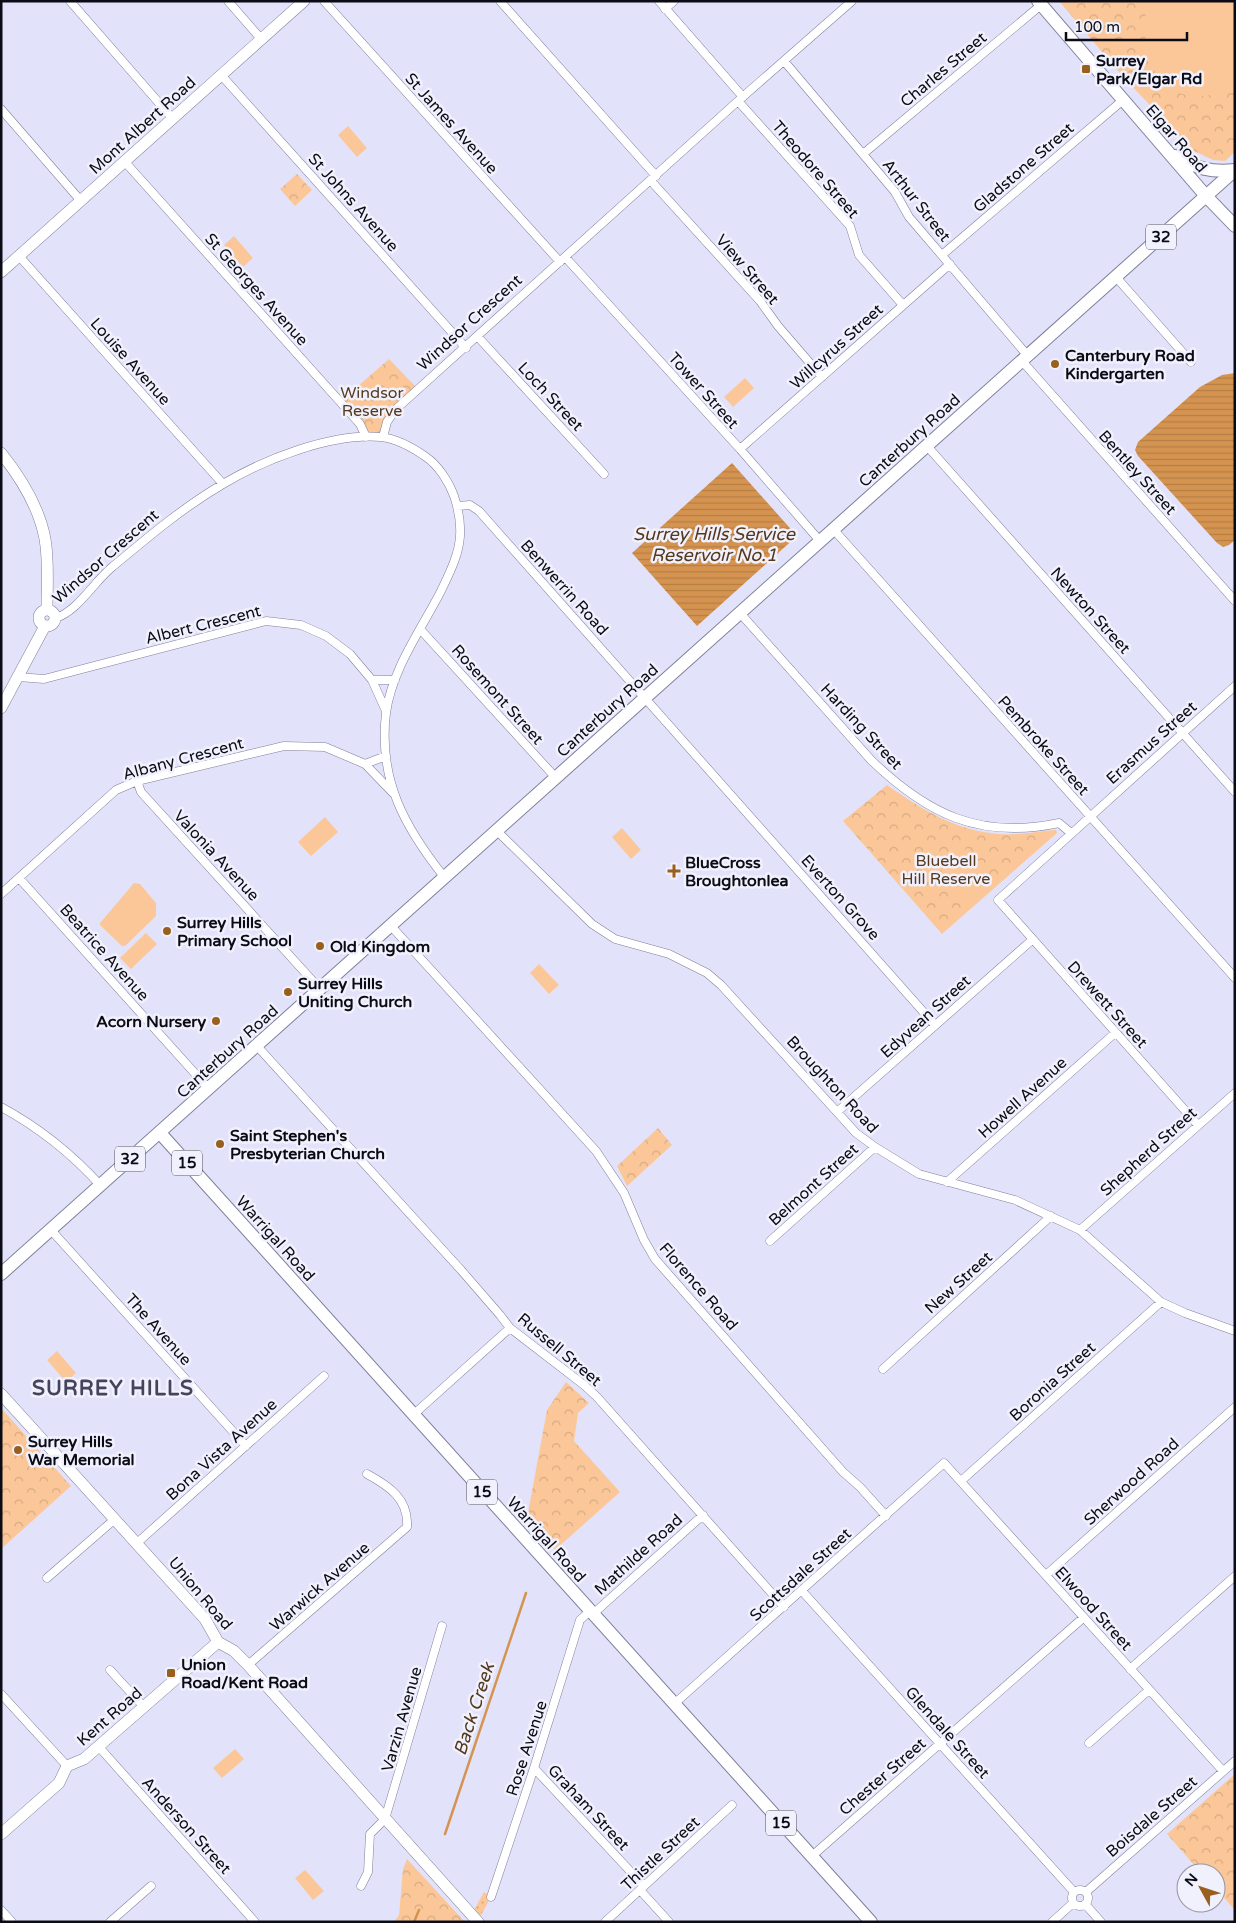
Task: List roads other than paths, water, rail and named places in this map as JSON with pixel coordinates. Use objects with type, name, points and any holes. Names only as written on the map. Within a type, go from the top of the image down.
[{"type":"main road","name":"Elgar Road","points":[[1039,3],[1206,196],[1235,226]]},
{"type":"main road","points":[[1169,153],[1201,168],[1218,172],[1235,170]]},
{"type":"main road","name":"Canterbury Road","points":[[1,1274],[1235,170]]},
{"type":"main road","name":"Warrigal Road","points":[[160,1132],[413,1416],[871,1922]]},
{"type":"street","points":[[70,1],[173,119]]},
{"type":"street","points":[[228,1],[262,40]]},
{"type":"street","name":"Mont Albert Road","points":[[1,272],[304,1]]},
{"type":"street","name":"St James Avenue","points":[[324,1],[563,260]]},
{"type":"street","name":"View Street","points":[[500,1],[760,301],[778,326],[822,377]]},
{"type":"street","name":"Theodore Street","points":[[659,1],[740,99],[850,226],[859,255],[903,305]]},
{"type":"street","points":[[665,9],[674,1]]},
{"type":"street","name":"Windsor Crescent","points":[[51,614],[65,616],[105,573],[159,528],[223,484],[267,462],[312,446],[346,439],[383,438],[387,422],[395,410],[740,99],[852,1]]},
{"type":"street","name":"Charles Street","points":[[863,154],[1039,3]]},
{"type":"street","name":"Arthur Street","points":[[784,61],[895,192],[910,217],[1025,358]]},
{"type":"street","name":"St Johns Avenue","points":[[222,76],[466,348]]},
{"type":"street","name":"Gladstone Street","points":[[942,255],[1122,100]]},
{"type":"street","points":[[1,109],[81,201]]},
{"type":"street","name":"St Georges Avenue","points":[[125,162],[360,424],[366,437]]},
{"type":"street","name":"Louise Avenue","points":[[19,256],[223,484]]},
{"type":"street","name":"Tower Street","points":[[563,260],[740,450],[820,542]]},
{"type":"street","name":"Willcyrus Street","points":[[740,450],[950,264]]},
{"type":"street","points":[[1116,277],[1192,362]]},
{"type":"street","name":"Loch Street","points":[[478,337],[604,474]]},
{"type":"street","name":"Bentley Street","points":[[1025,358],[1235,601]]},
{"type":"street","points":[[383,438],[409,445],[431,460],[450,484],[458,506],[460,536],[452,568],[406,654],[386,711],[386,756],[394,795],[403,818],[421,848],[445,878]]},
{"type":"street","name":"Newton Street","points":[[926,446],[1235,792]]},
{"type":"street","points":[[1,453],[19,476],[35,504],[45,539],[51,614]]},
{"type":"street","name":"Benwerrin Road","points":[[458,506],[470,505],[479,511],[645,698]]},
{"type":"street","name":"Pembroke Street","points":[[834,530],[1235,978]]},
{"type":"street","points":[[1,708],[20,677],[45,626],[39,619],[40,614],[43,610],[51,614]]},
{"type":"street","name":"Harding Street","points":[[740,613],[871,760],[893,781],[916,798],[944,814],[976,825],[1004,829],[1036,828],[1059,823],[1071,833]]},
{"type":"street","name":"Albert Crescent","points":[[20,677],[44,679],[266,621],[301,625],[326,636],[350,654],[372,680],[386,711]]},
{"type":"street","name":"Rosemont Street","points":[[420,629],[556,778]]},
{"type":"street","points":[[372,680],[396,680]]},
{"type":"street","name":"Erasmus Street","points":[[998,900],[1235,686]]},
{"type":"street","name":"Everton Grove","points":[[645,698],[935,1025]]},
{"type":"street","name":"Albany Crescent","points":[[1,894],[116,790],[137,781],[284,746],[325,747],[365,764],[394,795]]},
{"type":"street","points":[[365,764],[386,756]]},
{"type":"street","name":"Valonia Avenue","points":[[137,781],[141,792],[320,989]]},
{"type":"street","name":"Broughton Road","points":[[497,831],[592,924],[615,939],[669,954],[701,969],[721,984],[837,1112],[856,1132],[875,1147],[919,1174],[1015,1200],[1080,1230],[1161,1302],[1185,1314],[1235,1331]]},
{"type":"street","name":"Beatrice Avenue","points":[[19,878],[209,1089]]},
{"type":"street","name":"Drewett Street","points":[[998,900],[1198,1125]]},
{"type":"street","name":"Florence Road","points":[[391,926],[590,1145],[624,1193],[644,1240],[655,1259],[843,1472],[860,1487],[886,1516]]},
{"type":"street","name":"Edyvean Street","points":[[837,1112],[1032,940]]},
{"type":"street","name":"Howell Avenue","points":[[947,1182],[1115,1033]]},
{"type":"street","name":"Russell Street","points":[[257,1046],[461,1270],[510,1328],[584,1384],[784,1607]]},
{"type":"street","name":"Shepherd Street","points":[[1080,1230],[1235,1093]]},
{"type":"street","points":[[1,1107],[16,1115],[63,1148],[101,1186]]},
{"type":"street","name":"Belmont Street","points":[[770,1242],[875,1147]]},
{"type":"street","name":"New Street","points":[[882,1369],[1051,1216]]},
{"type":"street","name":"The Avenue","points":[[51,1230],[246,1446]]},
{"type":"street","name":"Boronia Street","points":[[960,1481],[1161,1302]]},
{"type":"street","points":[[413,1416],[510,1328]]},
{"type":"street","name":"Bona Vista Avenue","points":[[137,1543],[324,1376]]},
{"type":"street","name":"Union Road","points":[[1,1394],[205,1619],[218,1642],[234,1651],[248,1665],[478,1922]]},
{"type":"street","name":"Sherwood Road","points":[[1046,1575],[1235,1407]]},
{"type":"street","name":"Scottsdale Street","points":[[674,1704],[944,1463]]},
{"type":"street","name":"Elwood Street","points":[[944,1463],[1223,1771]]},
{"type":"street","name":"Warwick Avenue","points":[[248,1665],[407,1527],[408,1516],[400,1499],[387,1485],[367,1474]]},
{"type":"street","name":"Mathilde Road","points":[[591,1612],[702,1515]]},
{"type":"street","points":[[47,1578],[115,1519]]},
{"type":"street","points":[[1130,1669],[1235,1576]]},
{"type":"street","name":"Glendale Street","points":[[802,1591],[1074,1892]]},
{"type":"street","name":"Rose Avenue","points":[[491,1897],[580,1620],[591,1612]]},
{"type":"street","name":"Chester Street","points":[[812,1856],[1083,1618]]},
{"type":"street","name":"Varzin Avenue","points":[[386,1819],[442,1626]]},
{"type":"street","name":"Kent Road","points":[[67,1766],[84,1759],[99,1747],[218,1642]]},
{"type":"street","points":[[110,1670],[144,1707]]},
{"type":"street","points":[[1089,1743],[1149,1690]]},
{"type":"street","points":[[1,1694],[67,1766],[58,1783],[1,1834]]},
{"type":"street","name":"Anderson Street","points":[[99,1747],[255,1922]]},
{"type":"street","name":"Boisdale Street","points":[[1086,1892],[1235,1761]]},
{"type":"street","name":"Graham Street","points":[[534,1768],[642,1888],[669,1922]]},
{"type":"street","name":"Thistle Street","points":[[605,1922],[732,1805]]},
{"type":"street","points":[[361,1886],[368,1872],[370,1834],[386,1819]]},
{"type":"street","points":[[110,1922],[151,1886]]},
{"type":"street","points":[[1073,1903],[1072,1897],[1074,1892],[1078,1890],[1086,1892],[1088,1897],[1085,1904]]},
{"type":"street","points":[[1073,1903],[1078,1906],[1085,1904]]},
{"type":"street","points":[[1052,1922],[1073,1903]]},
{"type":"street","points":[[1085,1904],[1100,1922]]},
{"type":"street","points":[[1,1910],[12,1922]]},
{"type":"water","points":[[1235,373],[1235,540],[1223,547],[1217,543],[1138,456],[1135,450],[1138,442],[1200,387],[1222,375]]},
{"type":"water","name":"Surrey Hills Service Reservoir No.1","points":[[732,463],[797,536],[697,626],[632,553]]},
{"type":"waterway","name":"Back Creek","points":[[445,1834],[526,1593]]},
{"type":"waterway","name":"Back Creek","points":[[414,1922],[419,1910]]},
{"type":"place","name":"Surrey Park/Elgar Rd","points":[[1086,69]]},
{"type":"place","name":"Canterbury Road Kindergarten","points":[[1055,364]]},
{"type":"place","name":"BlueCross Broughtonlea","points":[[674,871]]},
{"type":"place","name":"Surrey Hills Primary School","points":[[167,931]]},
{"type":"place","name":"Old Kingdom","points":[[320,946]]},
{"type":"place","name":"Surrey Hills Uniting Church","points":[[288,992]]},
{"type":"place","name":"Acorn Nursery","points":[[216,1021]]},
{"type":"place","name":"Saint Stephen's Presbyterian Church","points":[[220,1144]]},
{"type":"place","name":"Surrey Hills War Memorial","points":[[18,1450]]},
{"type":"place","name":"Union Road/Kent Road","points":[[171,1673]]},
{"type":"district","name":"SURREY HILLS","points":[[113,1388]]},
{"type":"park label","name":"Windsor Reserve","points":[[372,401]]},
{"type":"park label","name":"Bluebell Hill Reserve","points":[[946,869]]}]
